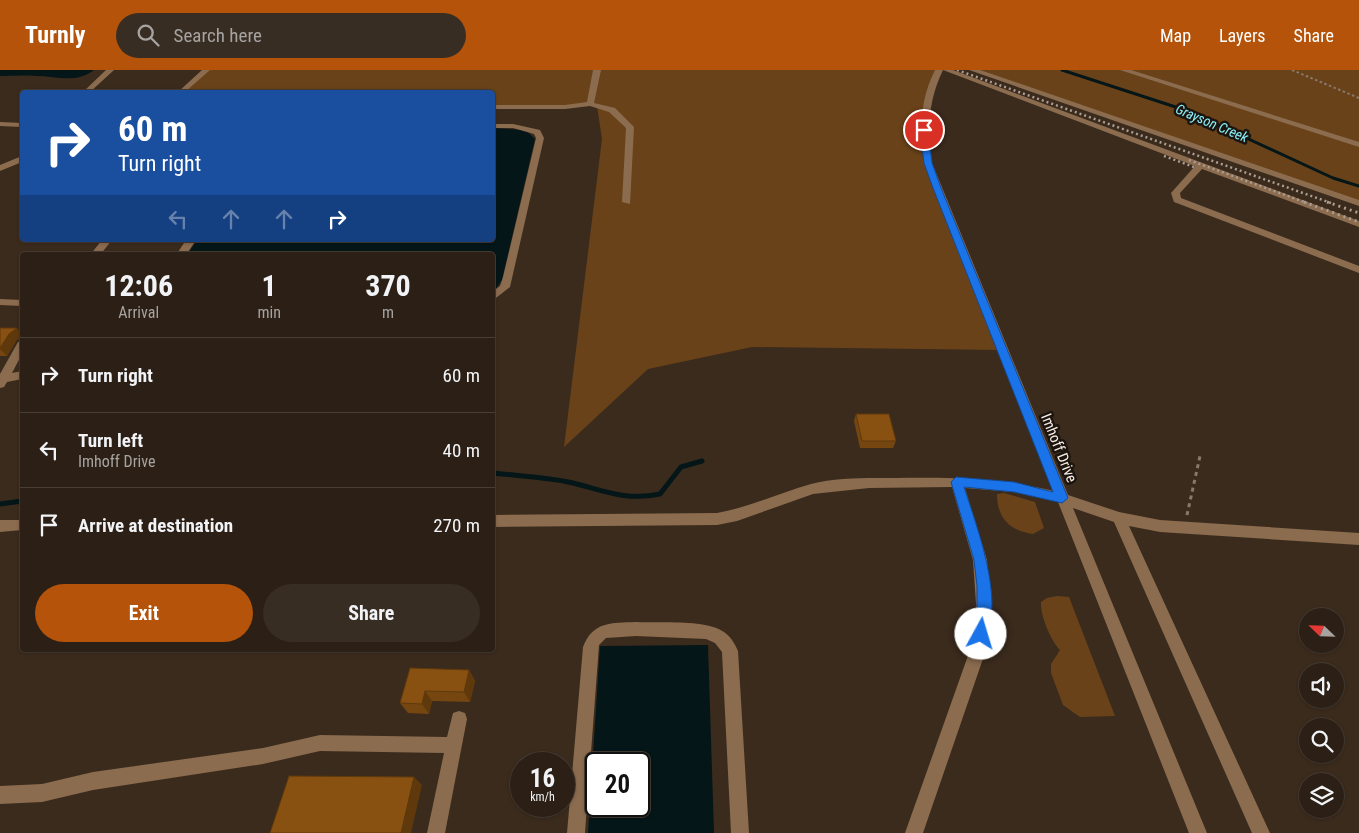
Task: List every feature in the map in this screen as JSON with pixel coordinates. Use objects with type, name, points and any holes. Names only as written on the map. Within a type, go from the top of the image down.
[{"type":"street","points":[[88,90],[110,70]]},
{"type":"street","points":[[183,90],[206,70]]},
{"type":"street","points":[[590,104],[597,70]]},
{"type":"street","name":"Imhoff Drive","points":[[939,70],[931,87],[924,120],[924,141],[928,163],[1198,833]]},
{"type":"street","points":[[946,70],[1199,167],[1359,224]]},
{"type":"street","points":[[973,70],[1359,203]]},
{"type":"street","points":[[1124,70],[1359,145]]},
{"type":"street","points":[[495,107],[565,107],[590,104],[612,110],[630,126],[627,202]]},
{"type":"street","points":[[0,124],[20,125]]},
{"type":"street","points":[[495,126],[530,128],[537,132],[540,138],[508,277],[505,287],[495,295]]},
{"type":"street","points":[[9,164],[20,154]]},
{"type":"street","points":[[0,168],[20,160]]},
{"type":"street","points":[[1199,167],[1175,193],[1177,200],[1359,270]]},
{"type":"street","points":[[97,252],[105,242]]},
{"type":"street","points":[[0,302],[20,303]]},
{"type":"street","points":[[2,381],[20,349]]},
{"type":"street","points":[[2,381],[20,376]]},
{"type":"street","points":[[914,833],[978,650],[984,618],[980,560],[956,482]]},
{"type":"street","points":[[495,521],[717,519],[737,515],[813,489],[869,483],[956,482],[1014,487],[1062,498],[1119,518],[1160,526],[1359,539]]},
{"type":"street","points":[[1119,518],[1261,833]]},
{"type":"street","points":[[0,526],[20,525]]},
{"type":"street","points":[[576,833],[590,650],[592,641],[598,635],[613,630],[706,632],[714,634],[726,644],[730,651],[740,833]]},
{"type":"street","points":[[436,833],[459,719]]},
{"type":"street","points":[[0,794],[42,794],[93,781],[263,756],[320,743],[454,745]]},
{"type":"path","points":[[1292,70],[1359,98]]},
{"type":"path","points":[[1185,528],[1200,456]]},
{"type":"shaded area","points":[[0,70],[94,70],[80,77],[66,78],[0,76]]},
{"type":"shaded area","points":[[206,70],[939,70],[926,102],[928,163],[1002,350],[752,347],[648,369],[564,447],[602,139],[597,106],[495,105],[495,90],[183,90]]},
{"type":"shaded area","points":[[973,70],[1359,70],[1359,203]]},
{"type":"shaded area","points":[[495,128],[526,130],[535,139],[502,280],[495,290],[495,252],[189,252],[196,242],[495,242]]},
{"type":"shaded area","points":[[1004,493],[1035,502],[1044,528],[1033,534],[1018,530],[1006,522],[999,510],[997,494]]},
{"type":"shaded area","points":[[1057,596],[1069,597],[1115,716],[1080,717],[1063,705],[1051,673],[1051,664],[1060,650],[1047,628],[1041,607],[1041,602],[1047,598]]},
{"type":"shaded area","points":[[708,645],[714,833],[588,833],[589,817],[650,817],[650,752],[593,752],[600,646]]},
{"type":"building","points":[[0,328],[17,328],[9,334],[0,348]]},
{"type":"building","points":[[856,414],[889,414],[896,441],[862,441]]},
{"type":"building","points":[[410,668],[469,670],[464,692],[425,691],[422,704],[400,703]]},
{"type":"building","points":[[289,776],[414,777],[401,833],[270,833]]},
{"type":"waterway","name":"Grayson Creek","points":[[1062,70],[1188,111],[1333,178],[1359,186]]},
{"type":"waterway","points":[[495,473],[563,481],[626,496],[648,496],[660,494],[681,467],[702,461]]},
{"type":"waterway","points":[[0,504],[20,501]]},
{"type":"railway","points":[[957,70],[1331,203]]},
{"type":"railway","points":[[1164,156],[1194,167]]},
{"type":"railway","points":[[1189,160],[1307,203]]},
{"type":"railway","points":[[1304,202],[1359,222]]},
{"type":"railway","points":[[1327,202],[1359,213]]},
{"type":"route","points":[[924,130],[928,163],[937,188],[1062,498],[989,483],[956,482],[980,560],[984,586],[984,618],[981,634]]}]
